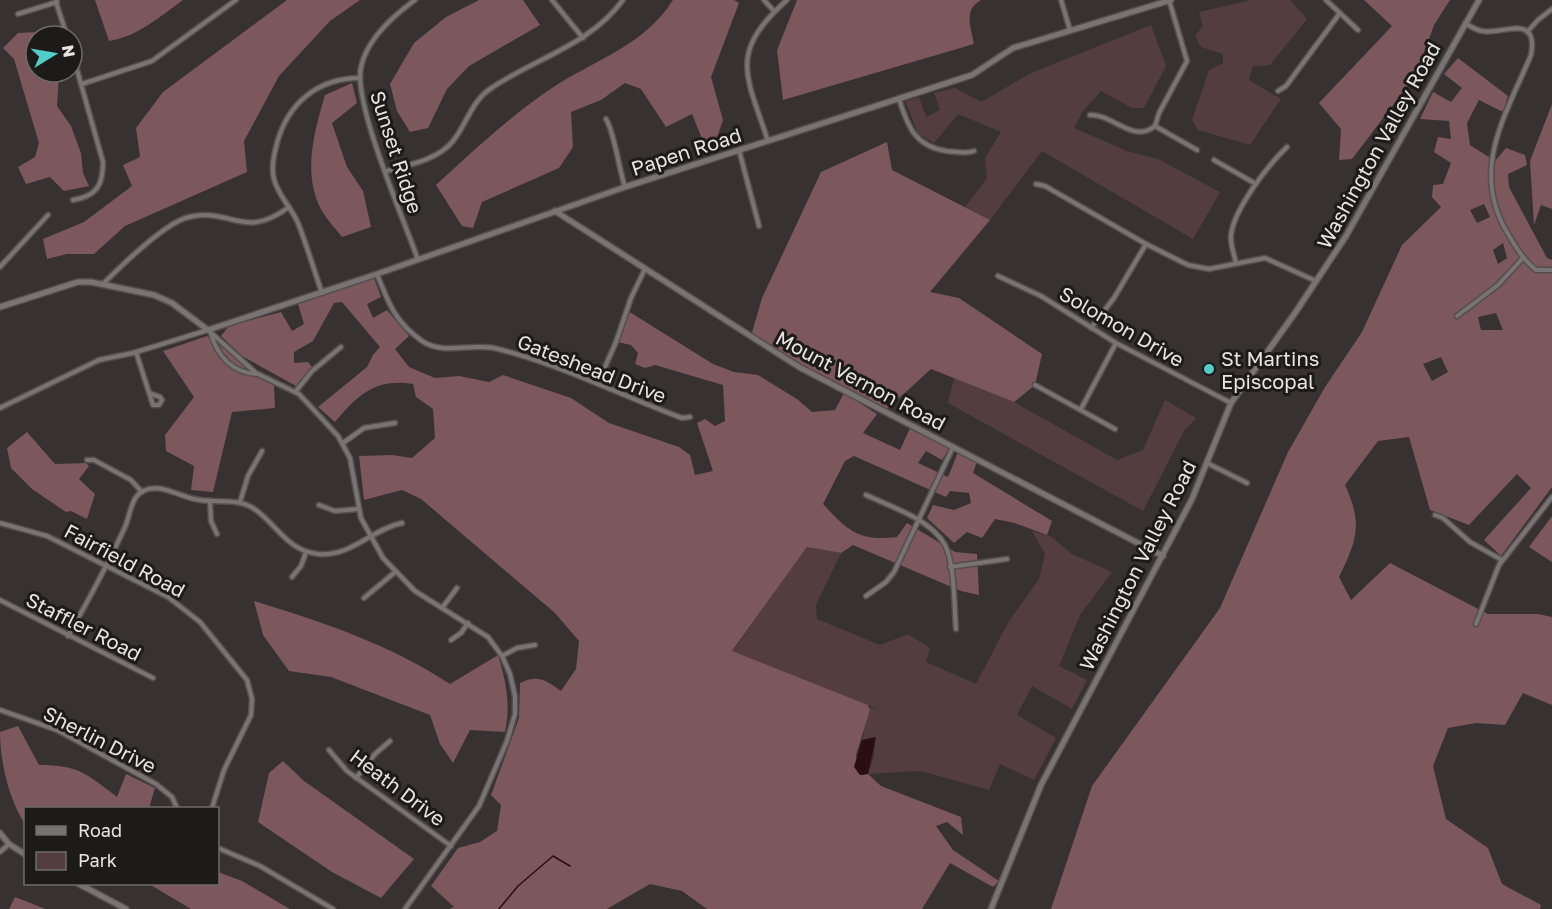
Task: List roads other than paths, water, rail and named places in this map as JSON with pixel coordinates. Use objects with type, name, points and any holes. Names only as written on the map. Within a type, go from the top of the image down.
[{"type":"street","points":[[84,83],[152,62],[236,0]]},
{"type":"street","name":"Sunset Ridge","points":[[415,0],[399,12],[373,40],[363,59],[360,78],[361,96],[418,260]]},
{"type":"street","points":[[552,0],[584,38]]},
{"type":"street","points":[[387,171],[443,151],[455,139],[487,91],[584,38],[608,18],[623,0]]},
{"type":"street","points":[[764,0],[774,11]]},
{"type":"street","points":[[768,141],[752,93],[746,69],[746,54],[754,35],[774,11],[787,0]]},
{"type":"street","points":[[1061,0],[1070,30]]},
{"type":"street","points":[[1090,115],[1098,115],[1134,132],[1147,131],[1155,126],[1159,113],[1187,61],[1170,0]]},
{"type":"street","name":"Papen Road","points":[[209,332],[571,205],[977,73],[1013,48],[1170,0]]},
{"type":"street","points":[[1326,0],[1358,30]]},
{"type":"street","name":"Washington Valley Road","points":[[991,909],[1041,785],[1197,489],[1231,403],[1316,281],[1372,192],[1464,22],[1479,0]]},
{"type":"street","points":[[18,14],[56,1],[63,24]]},
{"type":"street","points":[[1527,32],[1552,9]]},
{"type":"street","points":[[1278,91],[1286,86],[1340,13]]},
{"type":"street","points":[[1464,22],[1482,31],[1515,27],[1527,32],[1532,40],[1531,55],[1492,152],[1491,194],[1496,211],[1523,258],[1536,270],[1552,270]]},
{"type":"street","points":[[322,293],[298,223],[276,188],[272,165],[279,136],[300,100],[319,87],[342,79],[360,78]]},
{"type":"street","points":[[73,200],[97,191],[103,177],[102,150],[82,84]]},
{"type":"street","points":[[899,99],[910,130],[920,142],[937,150],[964,153],[974,151]]},
{"type":"street","points":[[606,119],[611,130],[625,187]]},
{"type":"street","points":[[1155,126],[1197,150]]},
{"type":"street","points":[[1236,263],[1232,246],[1232,230],[1256,184],[1268,166],[1287,147]]},
{"type":"street","points":[[739,150],[759,226]]},
{"type":"street","points":[[1214,160],[1256,184]]},
{"type":"street","points":[[1036,184],[1045,186],[1176,260],[1200,268],[1218,268],[1265,258],[1316,281]]},
{"type":"street","points":[[570,220],[568,211],[571,205]]},
{"type":"street","points":[[102,284],[173,222],[199,215],[255,224],[272,219],[289,207]]},
{"type":"street","name":"Mount Vernon Road","points":[[555,211],[799,367],[1163,555]]},
{"type":"street","points":[[0,267],[48,215]]},
{"type":"street","points":[[1091,328],[1114,298],[1146,244]]},
{"type":"street","points":[[1457,316],[1498,285],[1523,258]]},
{"type":"street","points":[[598,383],[631,298],[645,269]]},
{"type":"street","name":"Gateshead Drive","points":[[377,274],[398,320],[429,344],[442,347],[493,347],[548,364],[682,418],[690,417]]},
{"type":"street","name":"Solomon Drive","points":[[998,276],[1041,296],[1116,344],[1231,403]]},
{"type":"street","points":[[0,308],[78,282],[154,294],[172,303],[259,374],[296,391],[343,443],[352,465],[358,509],[370,538],[394,573],[414,591],[488,637],[502,656],[513,685],[515,714],[478,806],[405,909]]},
{"type":"street","points":[[0,408],[99,360],[209,332]]},
{"type":"street","points":[[209,332],[215,347],[231,367],[243,372],[259,374]]},
{"type":"street","points":[[1081,409],[1116,344]]},
{"type":"street","points":[[296,391],[312,371],[342,347]]},
{"type":"street","points":[[136,352],[149,393]]},
{"type":"street","points":[[1035,385],[1115,429]]},
{"type":"street","points":[[343,443],[370,426],[395,423]]},
{"type":"street","points":[[866,596],[890,578],[954,447]]},
{"type":"street","points":[[240,502],[248,476],[262,451]]},
{"type":"street","points":[[87,460],[94,460],[131,480],[142,492]]},
{"type":"street","points":[[1207,463],[1247,483]]},
{"type":"street","points":[[68,636],[124,528],[135,500],[142,492],[161,488],[186,498],[240,502],[255,509],[285,539],[306,552],[336,553],[370,538],[386,527],[402,523]]},
{"type":"street","points":[[866,495],[919,522],[941,539],[950,567],[956,629]]},
{"type":"street","points":[[1476,624],[1486,593],[1502,560],[1552,496]]},
{"type":"street","points":[[210,501],[211,521],[217,534]]},
{"type":"street","points":[[319,505],[337,511],[358,509]]},
{"type":"street","points":[[1435,515],[1443,518],[1470,542],[1502,560]]},
{"type":"street","name":"Fairfield Road","points":[[0,523],[47,536],[168,597],[187,610],[220,645],[249,686],[252,699],[251,715],[224,770],[212,807]]},
{"type":"street","points":[[292,577],[301,566],[306,552]]},
{"type":"street","points":[[950,567],[1007,559]]},
{"type":"street","points":[[364,598],[394,573]]},
{"type":"street","points":[[442,608],[457,588]]},
{"type":"street","name":"Staffler Road","points":[[0,600],[153,678]]},
{"type":"street","points":[[451,640],[461,633],[468,623]]},
{"type":"street","points":[[502,656],[516,648],[535,645]]},
{"type":"street","name":"Sherlin Drive","points":[[0,710],[57,730],[156,784],[170,794],[176,807]]},
{"type":"street","points":[[356,778],[375,754],[390,741]]},
{"type":"street","name":"Heath Drive","points":[[329,750],[356,778],[451,846]]},
{"type":"street","points":[[0,833],[9,844],[24,854]]},
{"type":"street","points":[[0,852],[9,844]]},
{"type":"street","points":[[219,848],[260,866],[333,909]]},
{"type":"street","points":[[81,885],[126,909]]},
{"type":"waterway","points":[[499,909],[518,886],[553,856],[570,866]]},
{"type":"place","name":"St Martins Episcopal","points":[[1209,369]]}]
